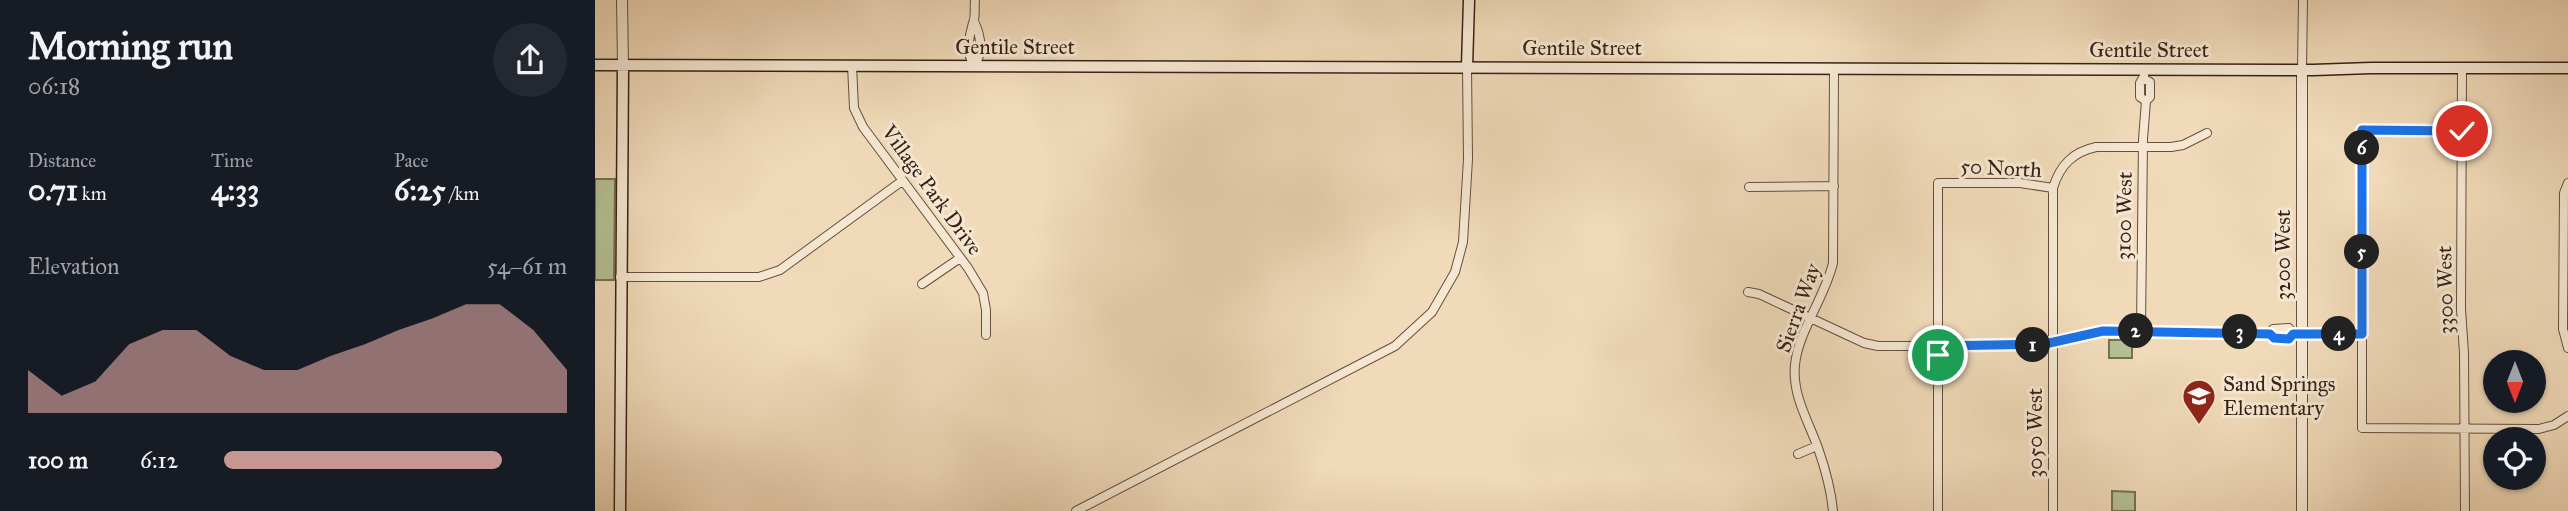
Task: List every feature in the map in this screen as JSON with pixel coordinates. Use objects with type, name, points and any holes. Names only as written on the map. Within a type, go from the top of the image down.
[{"type":"main road","points":[[1468,67],[1469,0]]},
{"type":"main road","name":"Gentile Street","points":[[595,65],[1834,68],[2144,74],[2568,68]]},
{"type":"main road","points":[[620,511],[623,65]]},
{"type":"street","points":[[622,0],[623,65]]},
{"type":"street","points":[[974,66],[969,57],[969,33],[974,21],[975,0]]},
{"type":"street","name":"3200 West","points":[[2302,511],[2298,334],[2303,0]]},
{"type":"street","name":"Village Park Drive","points":[[852,65],[855,108],[863,127],[983,293],[986,335]]},
{"type":"street","points":[[1076,511],[1395,346],[1432,312],[1455,272],[1464,243],[1468,67]]},
{"type":"street","name":"Sierra Way","points":[[1833,511],[1817,446],[1799,401],[1795,375],[1801,344],[1826,288],[1833,263],[1834,68]]},
{"type":"street","name":"3300 West","points":[[2462,68],[2461,309],[2465,511]]},
{"type":"street","name":"3100 West","points":[[2141,331],[2143,147],[2146,102],[2150,97],[2150,82],[2144,74]]},
{"type":"street","points":[[2462,131],[2362,130],[2363,428],[2539,429],[2554,425],[2568,416]]},
{"type":"street","name":"50 North","points":[[1938,346],[1938,183],[2021,183],[2053,188],[2063,166],[2085,149],[2183,145],[2207,133]]},
{"type":"street","points":[[620,277],[759,277],[781,270],[902,181]]},
{"type":"street","points":[[2567,183],[2564,193],[2563,328],[2568,348]]},
{"type":"street","points":[[1749,187],[1834,186]]},
{"type":"street","name":"3050 West","points":[[2053,188],[2053,511]]},
{"type":"street","points":[[922,284],[960,258]]},
{"type":"street","points":[[1748,292],[1759,294],[1872,345],[2028,346],[2103,331],[2270,334],[2273,328],[2289,328],[2298,334],[2362,334]]},
{"type":"street","points":[[1938,346],[1938,511]]},
{"type":"street","points":[[1798,454],[1817,446]]},
{"type":"green space","points":[[595,179],[615,179],[614,280],[595,280]]},
{"type":"green space","points":[[2109,340],[2128,340],[2132,344],[2132,358],[2109,358]]},
{"type":"green space","points":[[2112,491],[2135,492],[2135,511],[2112,511]]},
{"type":"place","name":"Sand Springs Elementary","points":[[2199,426]]},
{"type":"route","points":[[1938,355],[1938,346],[2028,346],[2103,331],[2237,332],[2270,334],[2274,338],[2289,339],[2293,334],[2362,334],[2362,130],[2462,131]]}]
